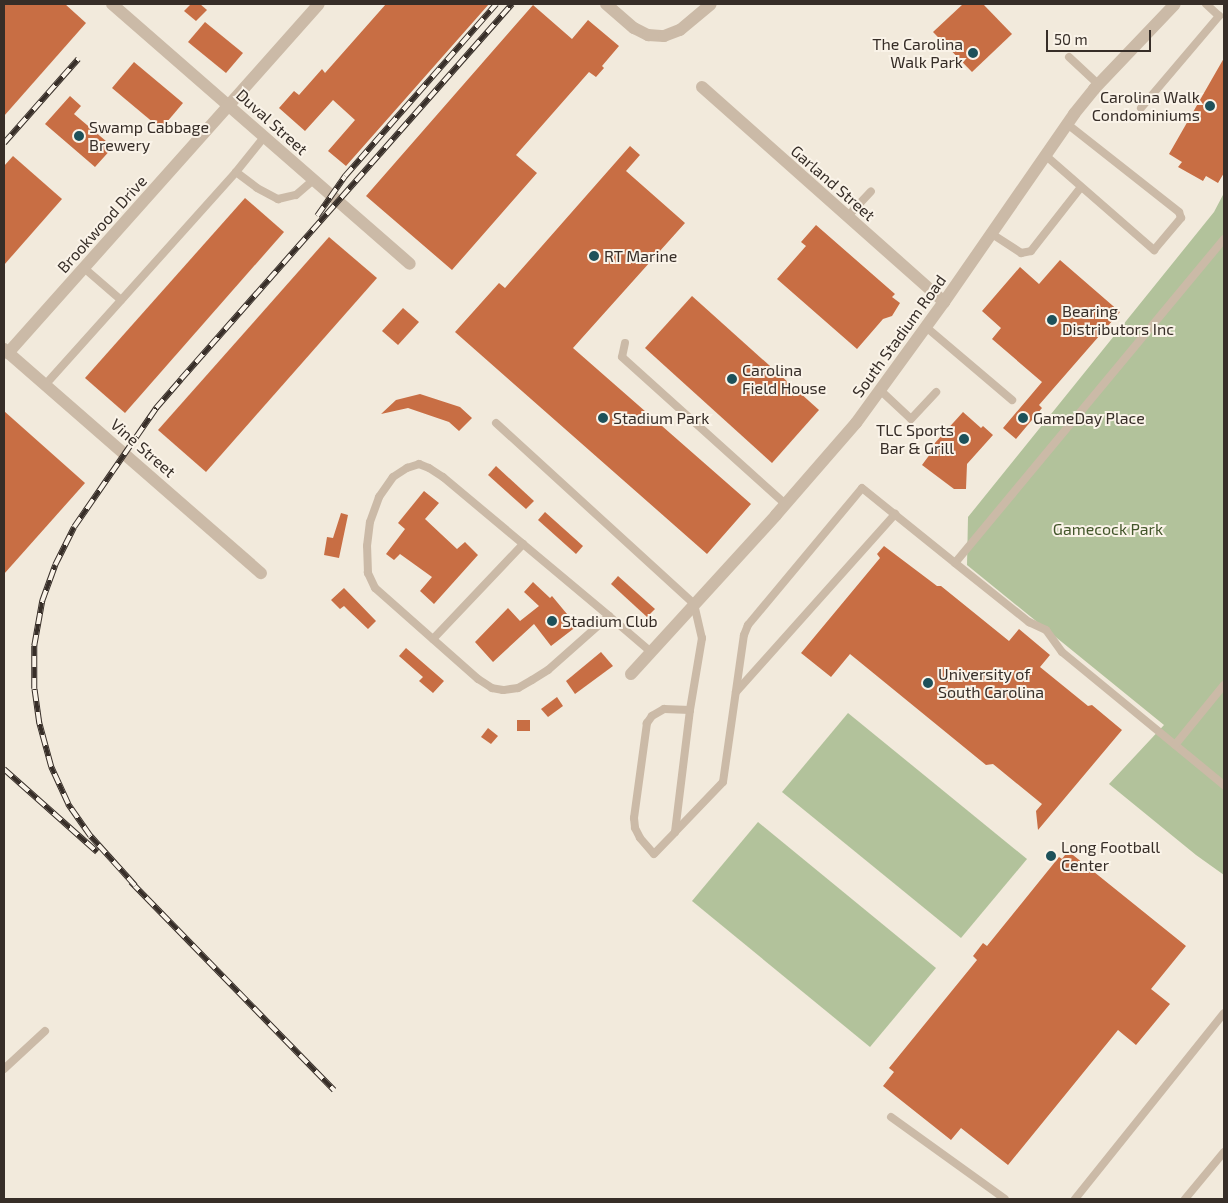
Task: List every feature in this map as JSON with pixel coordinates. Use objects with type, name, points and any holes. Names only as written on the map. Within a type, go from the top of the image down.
[{"type":"street","name":"Duval Street","points":[[112,4],[410,264]]},
{"type":"street","name":"Brookwood Drive","points":[[6,351],[84,268],[318,4]]},
{"type":"street","points":[[606,4],[634,28],[648,36],[664,36],[680,30],[711,4]]},
{"type":"street","name":"South Stadium Road","points":[[630,674],[856,423],[992,234],[1067,124],[1098,84],[1175,4]]},
{"type":"street","name":"Garland Street","points":[[702,87],[944,302]]},
{"type":"street","name":"Vine Street","points":[[6,351],[261,572]]},
{"type":"lane","points":[[1141,108],[1219,16],[1206,4]]},
{"type":"lane","points":[[1069,58],[1098,84]]},
{"type":"lane","points":[[1045,156],[1154,250],[1180,218],[1179,212],[1067,124]]},
{"type":"lane","points":[[45,385],[236,172],[264,136]]},
{"type":"lane","points":[[236,172],[257,188],[278,198],[296,195],[313,180]]},
{"type":"lane","points":[[992,234],[1022,253],[1031,251],[1081,187]]},
{"type":"lane","points":[[847,217],[871,191]]},
{"type":"lane","points":[[955,563],[1224,239]]},
{"type":"lane","points":[[84,268],[121,300]]},
{"type":"lane","points":[[926,327],[1012,400]]},
{"type":"lane","points":[[625,343],[622,357],[785,504]]},
{"type":"lane","points":[[880,390],[911,419],[936,392]]},
{"type":"lane","points":[[496,423],[694,604],[702,638],[690,710],[675,832]]},
{"type":"lane","points":[[609,616],[548,670],[518,688],[503,690],[492,688],[375,588],[368,572],[367,546],[370,522],[379,497],[393,477],[407,468],[419,464],[429,468],[444,477],[609,616],[651,652]]},
{"type":"lane","points":[[690,710],[664,709],[652,716],[647,723],[634,818],[635,828],[640,838],[654,854],[723,782],[744,636],[748,625],[862,488],[1030,622],[1046,630],[1062,652],[1224,785]]},
{"type":"lane","points":[[736,692],[895,514]]},
{"type":"lane","points":[[433,638],[523,544]]},
{"type":"lane","points":[[1176,745],[1224,685]]},
{"type":"lane","points":[[1075,1199],[1224,1014]]},
{"type":"lane","points":[[4,1068],[45,1031]]},
{"type":"lane","points":[[892,1117],[1005,1199]]},
{"type":"lane","points":[[1185,1199],[1224,1152]]},
{"type":"green space","name":"Gamecock Park","points":[[1224,193],[1224,875],[1196,855],[1109,784],[1164,725],[967,565],[968,517],[1214,212]]},
{"type":"green space","points":[[848,713],[1027,859],[961,938],[782,792]]},
{"type":"green space","points":[[758,822],[936,968],[870,1047],[692,901]]},
{"type":"building","points":[[4,4],[65,4],[86,23],[4,116]]},
{"type":"building","points":[[191,4],[200,4],[207,10],[196,21],[184,11]]},
{"type":"building","points":[[386,4],[489,4],[346,166],[328,151],[355,120],[333,100],[305,131],[279,108],[294,91],[299,95],[322,69],[325,73]]},
{"type":"building","name":"The Carolina Walk Park","points":[[963,4],[983,4],[1012,34],[972,72],[933,32]]},
{"type":"building","points":[[533,5],[572,39],[588,20],[619,46],[602,66],[604,68],[596,77],[589,72],[516,155],[537,173],[452,270],[366,196]]},
{"type":"building","points":[[205,22],[243,53],[226,73],[188,42]]},
{"type":"building","name":"Carolina Walk Condominiums","points":[[1224,58],[1224,173],[1218,183],[1206,176],[1203,181],[1178,167],[1182,162],[1169,154]]},
{"type":"building","points":[[134,62],[183,103],[161,129],[112,88]]},
{"type":"building","name":"Swamp Cabbage Brewery","points":[[70,96],[81,106],[74,114],[113,147],[95,167],[45,124]]},
{"type":"building","points":[[630,146],[640,155],[626,171],[685,223],[573,348],[751,504],[707,554],[455,332],[499,283],[505,288]]},
{"type":"building","points":[[13,156],[62,199],[4,265],[4,166]]},
{"type":"building","points":[[245,198],[284,232],[125,413],[85,378]]},
{"type":"building","points":[[816,225],[895,294],[892,297],[900,303],[892,316],[883,319],[857,349],[777,279],[806,246],[801,242]]},
{"type":"building","points":[[329,237],[377,278],[206,472],[158,430]]},
{"type":"building","name":"Bearing Distributors Inc","points":[[1060,260],[1120,312],[1039,405],[1042,408],[1016,439],[1003,428],[1042,382],[992,339],[1001,328],[982,311],[1020,267],[1039,284]]},
{"type":"building","name":"Carolina Field House","points":[[692,296],[819,410],[772,463],[645,348]]},
{"type":"building","points":[[403,308],[419,322],[398,345],[382,331]]},
{"type":"building","points":[[420,394],[460,407],[472,418],[459,431],[449,422],[408,408],[381,414],[396,400]]},
{"type":"building","points":[[4,411],[85,483],[4,574]]},
{"type":"building","points":[[963,412],[981,428],[983,426],[993,435],[967,464],[966,489],[954,489],[922,465],[936,446],[934,444]]},
{"type":"building","points":[[496,466],[534,501],[526,509],[488,475]]},
{"type":"building","points":[[424,491],[439,503],[425,519],[457,549],[465,542],[478,555],[434,604],[420,591],[432,577],[400,554],[394,560],[386,554],[405,529],[398,523]]},
{"type":"building","points":[[545,512],[583,546],[576,554],[538,520]]},
{"type":"building","points":[[341,513],[348,515],[339,558],[324,555],[327,537],[333,538]]},
{"type":"building","points":[[884,546],[937,586],[941,586],[1009,641],[1019,629],[1050,655],[1040,667],[1088,706],[1092,705],[1122,730],[1038,830],[1036,811],[1042,804],[993,764],[986,765],[850,654],[831,677],[801,653],[880,558],[877,554]]},
{"type":"building","points":[[618,576],[655,609],[647,617],[611,584]]},
{"type":"building","points":[[533,582],[550,598],[552,596],[577,626],[551,646],[534,624],[493,662],[475,642],[508,608],[520,621],[539,606],[524,592]]},
{"type":"building","points":[[344,588],[376,621],[368,629],[344,606],[340,609],[331,600]]},
{"type":"building","points":[[406,648],[444,681],[433,693],[419,681],[423,677],[399,656]]},
{"type":"building","points":[[601,652],[613,666],[575,694],[566,681]]},
{"type":"building","points":[[557,697],[563,706],[548,717],[541,709]]},
{"type":"building","points":[[517,720],[530,720],[530,731],[517,731]]},
{"type":"building","points":[[488,728],[498,736],[491,744],[481,737]]},
{"type":"building","points":[[1068,851],[1186,946],[1151,989],[1170,1004],[1136,1045],[1118,1030],[1008,1165],[961,1128],[951,1140],[883,1086],[894,1072],[889,1068],[977,960],[973,956],[983,943],[987,946],[1059,857],[1062,859]]},
{"type":"railway","points":[[317,216],[345,176],[496,4]]},
{"type":"railway","points":[[135,886],[90,836],[68,804],[51,767],[39,723],[34,689],[34,646],[42,601],[55,565],[74,527],[156,408],[512,4]]},
{"type":"railway","points":[[4,143],[78,59]]},
{"type":"railway","points":[[4,769],[97,852]]},
{"type":"railway","points":[[131,882],[334,1090]]},
{"type":"place","name":"The Carolina Walk Park","points":[[973,53]]},
{"type":"place","name":"Carolina Walk Condominiums","points":[[1210,106]]},
{"type":"place","name":"Swamp Cabbage Brewery","points":[[79,136]]},
{"type":"place","name":"RT Marine","points":[[594,256]]},
{"type":"place","name":"Bearing Distributors Inc","points":[[1052,320]]},
{"type":"place","name":"Carolina Field House","points":[[732,379]]},
{"type":"place","name":"Stadium Park","points":[[603,418]]},
{"type":"place","name":"GameDay Place","points":[[1023,418]]},
{"type":"place","name":"TLC Sports Bar & Grill","points":[[964,439]]},
{"type":"place","name":"Stadium Club","points":[[552,621]]},
{"type":"place","name":"University of South Carolina","points":[[928,683]]},
{"type":"place","name":"Long Football Center","points":[[1051,856]]}]
